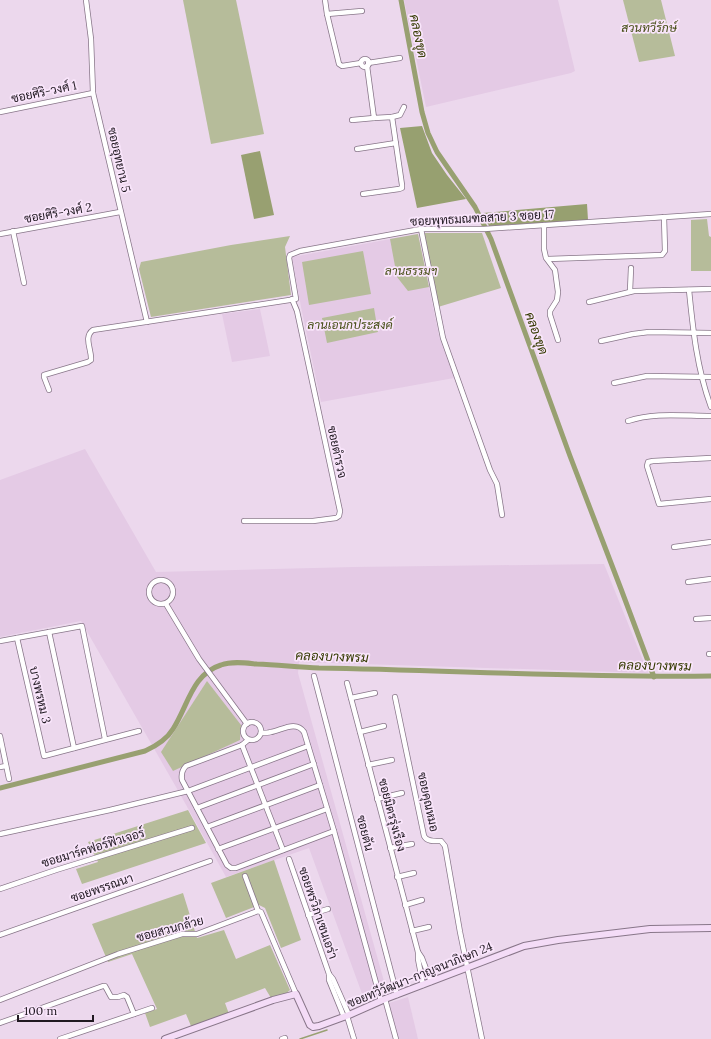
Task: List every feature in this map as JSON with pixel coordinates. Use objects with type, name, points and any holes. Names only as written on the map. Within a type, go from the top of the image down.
[{"type":"street","name":"ซอยอุทยาน 5","points":[[86,0],[91,40],[93,93],[147,322]]},
{"type":"street","points":[[324,0],[340,64],[342,66],[361,64],[363,66],[400,58]]},
{"type":"street","points":[[327,14],[362,10]]},
{"type":"street","points":[[368,64],[374,118]]},
{"type":"street","name":"ซอยศิริ-วงศ์ 1","points":[[0,112],[93,93]]},
{"type":"street","points":[[352,120],[400,115],[404,106]]},
{"type":"street","points":[[363,194],[402,188],[392,117]]},
{"type":"street","points":[[357,149],[396,143]]},
{"type":"street","name":"ซอยศิริ-วงศ์ 2","points":[[0,234],[120,212]]},
{"type":"street","name":"ซอยพุทธมณฑลสาย 3 ซอย 17","points":[[292,299],[296,299],[289,258],[292,253],[421,229],[492,229],[711,214]]},
{"type":"street","points":[[548,259],[558,260],[662,256],[664,251],[664,217]]},
{"type":"street","points":[[544,225],[544,249],[546,258],[554,270],[558,292],[557,300],[550,315],[558,340]]},
{"type":"street","points":[[421,229],[443,338],[497,484],[502,515]]},
{"type":"street","points":[[12,231],[24,283]]},
{"type":"street","points":[[630,291],[631,268]]},
{"type":"street","points":[[589,302],[630,291],[653,289],[711,289]]},
{"type":"street","points":[[689,290],[693,333],[701,378],[711,407]]},
{"type":"street","points":[[50,390],[44,375],[91,360],[88,340],[89,335],[93,330],[292,299]]},
{"type":"street","name":"ซอยตำรวจ","points":[[244,521],[313,521],[336,518],[339,516],[340,511],[297,311],[292,299]]},
{"type":"street","points":[[601,341],[649,332],[711,333]]},
{"type":"street","points":[[614,383],[647,376],[711,377]]},
{"type":"street","points":[[628,421],[649,416],[711,416]]},
{"type":"street","points":[[711,458],[672,459],[648,462],[647,466],[658,504],[711,499]]},
{"type":"street","points":[[674,547],[711,542]]},
{"type":"street","points":[[688,582],[711,579]]},
{"type":"street","points":[[164,580],[172,587],[173,596],[166,604],[158,604],[150,598],[148,592],[150,586],[156,581],[164,580]]},
{"type":"street","points":[[166,604],[211,677],[247,724]]},
{"type":"street","points":[[696,619],[711,618]]},
{"type":"street","points":[[0,641],[82,626],[105,739]]},
{"type":"street","points":[[49,632],[74,748],[139,730]]},
{"type":"street","name":"บางพรหม 3","points":[[17,638],[44,756],[74,748]]},
{"type":"street","name":"ซอยตัน","points":[[314,676],[397,995]]},
{"type":"street","name":"ซอยมิตรรุ่งเรือง","points":[[347,683],[418,952],[423,985]]},
{"type":"street","points":[[351,698],[375,693]]},
{"type":"street","name":"ซอยคุณหมอ","points":[[395,697],[424,836],[429,840],[441,841],[445,846],[467,967]]},
{"type":"street","points":[[248,740],[243,733],[244,727],[252,722],[257,724],[261,729],[261,733],[257,739],[248,740],[242,745],[185,768],[182,772],[182,778],[188,791],[227,865],[234,868],[334,831]]},
{"type":"street","points":[[261,733],[270,733],[293,726],[299,727],[304,732],[383,1000],[396,1039]]},
{"type":"street","points":[[360,732],[384,726]]},
{"type":"street","points":[[0,736],[9,779]]},
{"type":"street","points":[[242,745],[284,850]]},
{"type":"street","points":[[0,834],[188,791],[308,746]]},
{"type":"street","points":[[368,765],[392,760]]},
{"type":"street","points":[[197,808],[314,764]]},
{"type":"street","points":[[0,767],[6,766]]},
{"type":"street","points":[[207,827],[320,785]]},
{"type":"street","points":[[377,799],[402,793]]},
{"type":"street","points":[[218,848],[327,809]]},
{"type":"street","name":"ซอยมาร์คฟอร์ฟิวเจอร์","points":[[0,889],[192,828]]},
{"type":"street","points":[[390,848],[412,844]]},
{"type":"street","name":"ซอยพรวิภาเซนเอร่า","points":[[289,859],[329,974],[333,979],[354,1039]]},
{"type":"street","name":"ซอยพรรณนา","points":[[0,934],[210,861]]},
{"type":"street","points":[[398,877],[414,873]]},
{"type":"street","points":[[165,1039],[273,1000],[296,994],[260,912],[258,911],[245,876]]},
{"type":"street","points":[[405,905],[422,900]]},
{"type":"street","points":[[308,915],[328,909]]},
{"type":"street","name":"ซอยสวนกล้วย","points":[[0,1000],[118,954],[182,934],[197,934],[258,911]]},
{"type":"street","points":[[412,931],[429,927]]},
{"type":"street","name":"ซอยทวีวัฒนา-กาญจนาภิเษก 24","points":[[296,994],[310,1025],[313,1027],[346,1016],[383,1000],[524,946],[650,929],[711,928]]},
{"type":"street","name":"ซอยมิตรรุ่งเรือง","points":[[418,952],[422,958],[431,982]]},
{"type":"street","points":[[467,967],[482,1039]]},
{"type":"street","points":[[0,1023],[102,986],[107,988],[111,997],[124,995],[127,997],[134,1014]]},
{"type":"street","points":[[60,1039],[152,1008]]},
{"type":"shaded area","points":[[404,0],[558,0],[575,71],[426,107]]},
{"type":"shaded area","points":[[422,126],[432,153],[466,199],[417,208],[400,128]]},
{"type":"shaded area","points":[[260,151],[274,215],[254,219],[241,155]]},
{"type":"shaded area","points":[[587,204],[588,220],[489,226],[483,213]]},
{"type":"shaded area","points":[[418,234],[439,336],[454,378],[321,402],[292,257]]},
{"type":"shaded area","points":[[260,309],[270,356],[232,362],[222,314]]},
{"type":"shaded area","points":[[85,449],[156,572],[353,567],[604,564],[648,673],[299,662],[298,673],[387,992],[365,1002],[309,848],[226,877],[81,621],[0,637],[0,480]]},
{"type":"shaded area","points":[[408,997],[418,1039],[399,1039],[389,1003]]},
{"type":"green space","points":[[183,0],[236,0],[264,134],[211,144]]},
{"type":"green space","name":"สวนทวีรักษ์","points":[[623,0],[661,0],[675,56],[639,62]]},
{"type":"green space","points":[[707,219],[709,236],[711,237],[711,271],[691,271],[691,220]]},
{"type":"green space","points":[[424,233],[482,233],[501,288],[438,307]]},
{"type":"green space","name":"ลานธรรมฯ","points":[[418,234],[429,287],[408,291],[397,277],[390,239]]},
{"type":"green space","points":[[290,236],[285,247],[291,295],[151,317],[139,269],[141,262],[231,245]]},
{"type":"green space","points":[[363,251],[371,294],[309,305],[302,262]]},
{"type":"green space","name":"ลานเอนกประสงค์","points":[[374,308],[378,332],[327,343],[322,318]]},
{"type":"green space","points":[[207,681],[241,725],[240,740],[173,771],[161,752]]},
{"type":"green space","points":[[188,810],[206,843],[82,884],[76,869],[98,862],[88,842]]},
{"type":"green space","points":[[274,860],[301,940],[281,948],[265,908],[259,905],[226,918],[211,883]]},
{"type":"green space","points":[[183,893],[197,938],[224,930],[236,959],[270,945],[290,990],[282,997],[271,998],[265,988],[225,1003],[229,1014],[191,1026],[186,1014],[150,1027],[145,1013],[157,1009],[132,954],[108,962],[92,924]]},
{"type":"waterway","name":"คลองขุด","points":[[401,0],[422,112],[428,133],[437,152],[475,207],[491,239],[570,456],[654,677]]},
{"type":"waterway","name":"คลองบางพรม","points":[[0,788],[145,751],[153,747],[171,733],[197,683],[203,676],[211,669],[230,663],[319,668],[564,675],[711,676]]},
{"type":"waterway","points":[[300,1039],[327,1030]]}]
